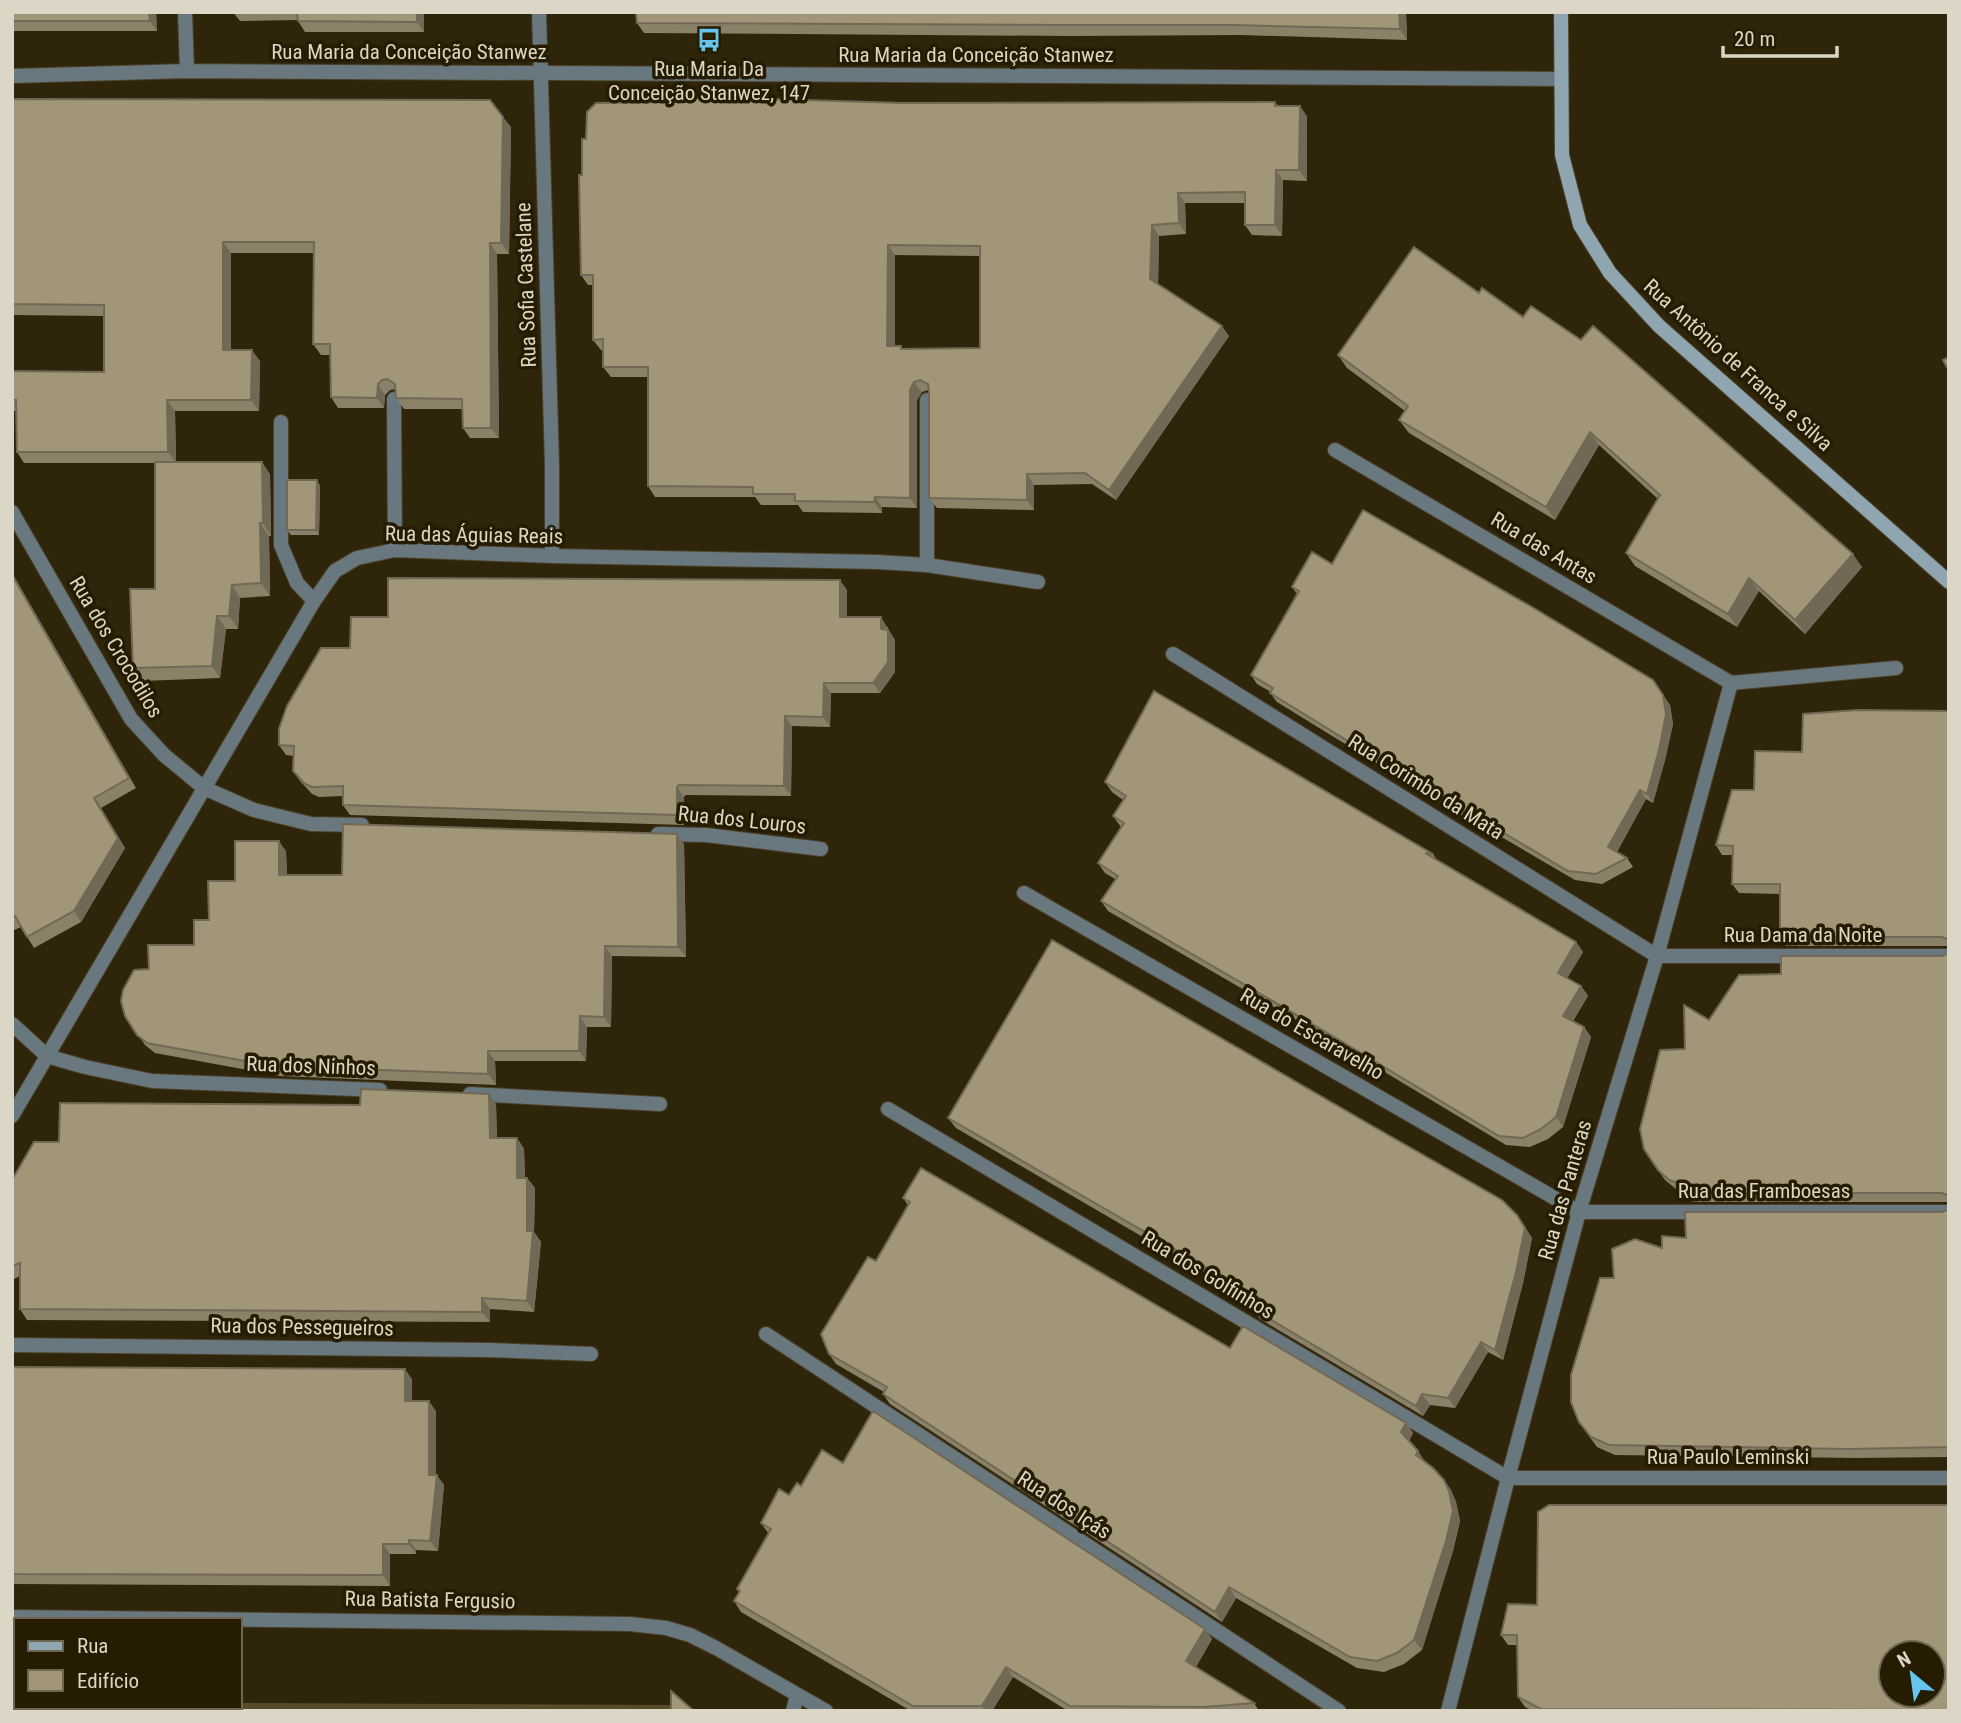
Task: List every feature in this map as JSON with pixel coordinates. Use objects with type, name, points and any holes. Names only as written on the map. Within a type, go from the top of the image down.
[{"type":"main road","name":"Rua Antônio de Franca e Silva","points":[[1561,12],[1562,155],[1580,225],[1610,273],[1659,326],[1949,582]]},
{"type":"street","points":[[185,12],[187,71]]},
{"type":"street","name":"Rua Sofia Castelane","points":[[539,12],[552,465],[552,556]]},
{"type":"street","name":"Rua Maria da Conceição Stanwez","points":[[12,76],[187,71],[1561,79]]},
{"type":"street","points":[[394,399],[395,550]]},
{"type":"street","points":[[927,400],[928,565]]},
{"type":"street","points":[[281,422],[281,545],[298,583],[314,601]]},
{"type":"street","name":"Rua das Antas","points":[[1335,450],[1731,683]]},
{"type":"street","name":"Rua dos Crocodilos","points":[[12,512],[131,719],[164,755],[204,788]]},
{"type":"street","name":"Rua das Águias Reais","points":[[12,1116],[314,601],[335,571],[357,558],[395,550],[928,565],[1038,582]]},
{"type":"street","name":"Rua Corimbo da Mata","points":[[1173,654],[1657,956]]},
{"type":"street","points":[[1731,683],[1896,668]]},
{"type":"street","name":"Rua das Panteras","points":[[1448,1711],[1579,1212],[1657,956],[1731,683]]},
{"type":"street","points":[[204,788],[254,810],[311,824],[379,826]]},
{"type":"street","name":"Rua dos Louros","points":[[638,833],[706,835],[821,849]]},
{"type":"street","name":"Rua do Escaravelho","points":[[1024,892],[1579,1212]]},
{"type":"street","name":"Rua Dama da Noite","points":[[1657,956],[1949,956]]},
{"type":"street","points":[[12,1024],[47,1056]]},
{"type":"street","name":"Rua dos Ninhos","points":[[47,1056],[152,1081],[390,1090]]},
{"type":"street","points":[[460,1093],[660,1104]]},
{"type":"street","name":"Rua dos Golfinhos","points":[[888,1109],[1508,1478]]},
{"type":"street","name":"Rua das Framboesas","points":[[1579,1212],[1949,1212]]},
{"type":"street","name":"Rua dos Içás","points":[[766,1334],[1339,1711]]},
{"type":"street","name":"Rua dos Pessegueiros","points":[[12,1345],[488,1350],[591,1354]]},
{"type":"street","name":"Rua Paulo Leminski","points":[[1508,1478],[1949,1478]]},
{"type":"street","name":"Rua Batista Fergusio","points":[[242,1621],[630,1624],[666,1628],[690,1635],[716,1648],[826,1711]]},
{"type":"street","points":[[793,1711],[797,1695]]},
{"type":"shaded area","points":[[242,1703],[671,1705],[671,1711],[83,1711],[242,1709]]},
{"type":"building","points":[[12,12],[149,12],[150,21],[12,21]]},
{"type":"building","points":[[297,12],[417,12],[417,22],[298,21]]},
{"type":"building","points":[[636,12],[1399,12],[1400,29],[1233,25],[637,23]]},
{"type":"building","points":[[671,98],[902,103],[1275,102],[1275,106],[1300,106],[1299,170],[1276,170],[1275,225],[1245,225],[1245,192],[1178,193],[1179,223],[1152,225],[1150,279],[1222,326],[1109,490],[1085,473],[1027,474],[1027,500],[929,498],[929,390],[928,384],[920,380],[914,382],[910,390],[910,498],[875,497],[874,502],[795,501],[795,494],[753,494],[753,487],[648,486],[648,367],[603,367],[603,339],[593,340],[593,275],[581,275],[579,175],[582,175],[582,139],[586,139],[587,112],[596,103],[671,102]],"holes":[[[888,245],[980,246],[980,348],[901,349],[901,346],[887,346]]]},
{"type":"building","points":[[12,99],[490,100],[503,117],[501,243],[490,243],[491,428],[463,428],[462,399],[396,398],[395,384],[387,379],[378,384],[377,398],[331,397],[330,344],[313,344],[314,242],[223,242],[223,350],[252,350],[251,400],[167,400],[168,452],[17,452],[16,400],[12,400],[12,371],[104,372],[104,305],[12,304]]},
{"type":"building","points":[[1414,247],[1479,293],[1482,288],[1523,317],[1531,306],[1581,340],[1593,326],[1853,554],[1795,620],[1749,578],[1728,614],[1626,553],[1660,495],[1590,432],[1546,507],[1399,420],[1408,406],[1338,355]]},
{"type":"building","points":[[1949,357],[1949,371],[1943,360]]},
{"type":"building","points":[[155,462],[262,462],[261,583],[232,585],[229,616],[217,616],[212,666],[133,668],[130,589],[155,589]]},
{"type":"building","points":[[287,480],[317,480],[316,530],[287,530]]},
{"type":"building","points":[[1363,510],[1653,680],[1663,695],[1666,714],[1659,750],[1647,794],[1640,790],[1608,847],[1627,858],[1596,874],[1568,871],[1475,816],[1473,818],[1270,693],[1273,688],[1251,675],[1299,591],[1292,587],[1312,552],[1332,564]]},
{"type":"building","points":[[12,575],[129,778],[94,798],[118,838],[74,911],[27,937],[15,916],[12,917]]},
{"type":"building","points":[[388,578],[840,580],[840,617],[881,617],[881,629],[888,630],[888,662],[873,683],[824,683],[823,717],[785,716],[784,786],[679,785],[677,815],[343,805],[343,786],[312,787],[305,784],[293,771],[294,746],[279,745],[279,729],[287,706],[321,648],[350,648],[351,617],[388,617]]},
{"type":"building","points":[[1154,691],[1433,854],[1425,853],[1576,942],[1558,973],[1581,986],[1563,1016],[1584,1027],[1556,1117],[1523,1138],[1499,1136],[1101,901],[1118,876],[1098,863],[1124,823],[1113,816],[1126,796],[1105,782]]},
{"type":"building","points":[[1858,710],[1949,711],[1949,940],[1942,937],[1780,937],[1780,884],[1732,884],[1733,846],[1716,845],[1732,790],[1754,790],[1755,751],[1802,752],[1803,714]]},
{"type":"building","points":[[343,824],[677,834],[678,947],[605,946],[604,1017],[580,1016],[579,1051],[488,1051],[488,1074],[273,1066],[147,1043],[137,1035],[125,1016],[121,1001],[123,990],[134,970],[149,969],[148,945],[194,945],[194,920],[209,920],[208,881],[235,881],[235,841],[279,841],[279,875],[342,875]]},
{"type":"building","points":[[1052,940],[1502,1200],[1517,1215],[1525,1228],[1495,1350],[1481,1342],[1448,1398],[1422,1394],[1416,1406],[1253,1309],[1259,1298],[948,1118]]},
{"type":"building","points":[[1949,953],[1949,1196],[1942,1193],[1685,1193],[1685,1185],[1669,1180],[1658,1170],[1644,1149],[1640,1129],[1660,1050],[1685,1049],[1684,1005],[1709,1020],[1739,975],[1781,974],[1781,956],[1942,956]]},
{"type":"building","points":[[361,1089],[489,1094],[490,1138],[517,1138],[517,1178],[527,1178],[527,1231],[533,1231],[527,1301],[482,1298],[482,1312],[20,1309],[20,1263],[12,1266],[12,1180],[34,1142],[59,1142],[60,1103],[360,1105]]},
{"type":"building","points":[[921,1168],[1230,1348],[1243,1326],[1406,1423],[1401,1432],[1418,1451],[1416,1455],[1444,1480],[1453,1511],[1414,1640],[1397,1653],[1377,1661],[1350,1657],[1229,1587],[1215,1612],[883,1394],[887,1387],[829,1354],[821,1334],[868,1257],[876,1261],[910,1202],[903,1198]]},
{"type":"building","points":[[1949,1209],[1949,1447],[1849,1449],[1609,1445],[1591,1437],[1579,1422],[1571,1402],[1571,1375],[1600,1278],[1614,1278],[1612,1249],[1635,1239],[1662,1248],[1662,1236],[1686,1238],[1685,1212],[1942,1212]]},
{"type":"building","points":[[12,1367],[405,1369],[405,1401],[429,1401],[429,1475],[437,1475],[430,1541],[409,1540],[409,1544],[383,1544],[383,1575],[12,1574]]},
{"type":"building","points":[[873,1411],[1205,1629],[1186,1661],[1254,1703],[1204,1707],[1070,1706],[1006,1667],[982,1706],[913,1706],[734,1601],[740,1591],[737,1589],[771,1529],[761,1523],[779,1489],[789,1495],[797,1483],[801,1486],[822,1450],[843,1463]]},
{"type":"building","points":[[1549,1505],[1949,1505],[1949,1710],[1541,1709],[1518,1697],[1517,1635],[1501,1635],[1508,1604],[1537,1605],[1538,1512]]},
{"type":"building","points":[[671,1691],[694,1711],[671,1711]]},
{"type":"place","name":"Rua Maria Da Conceição Stanwez, 147","points":[[709,40]]}]
